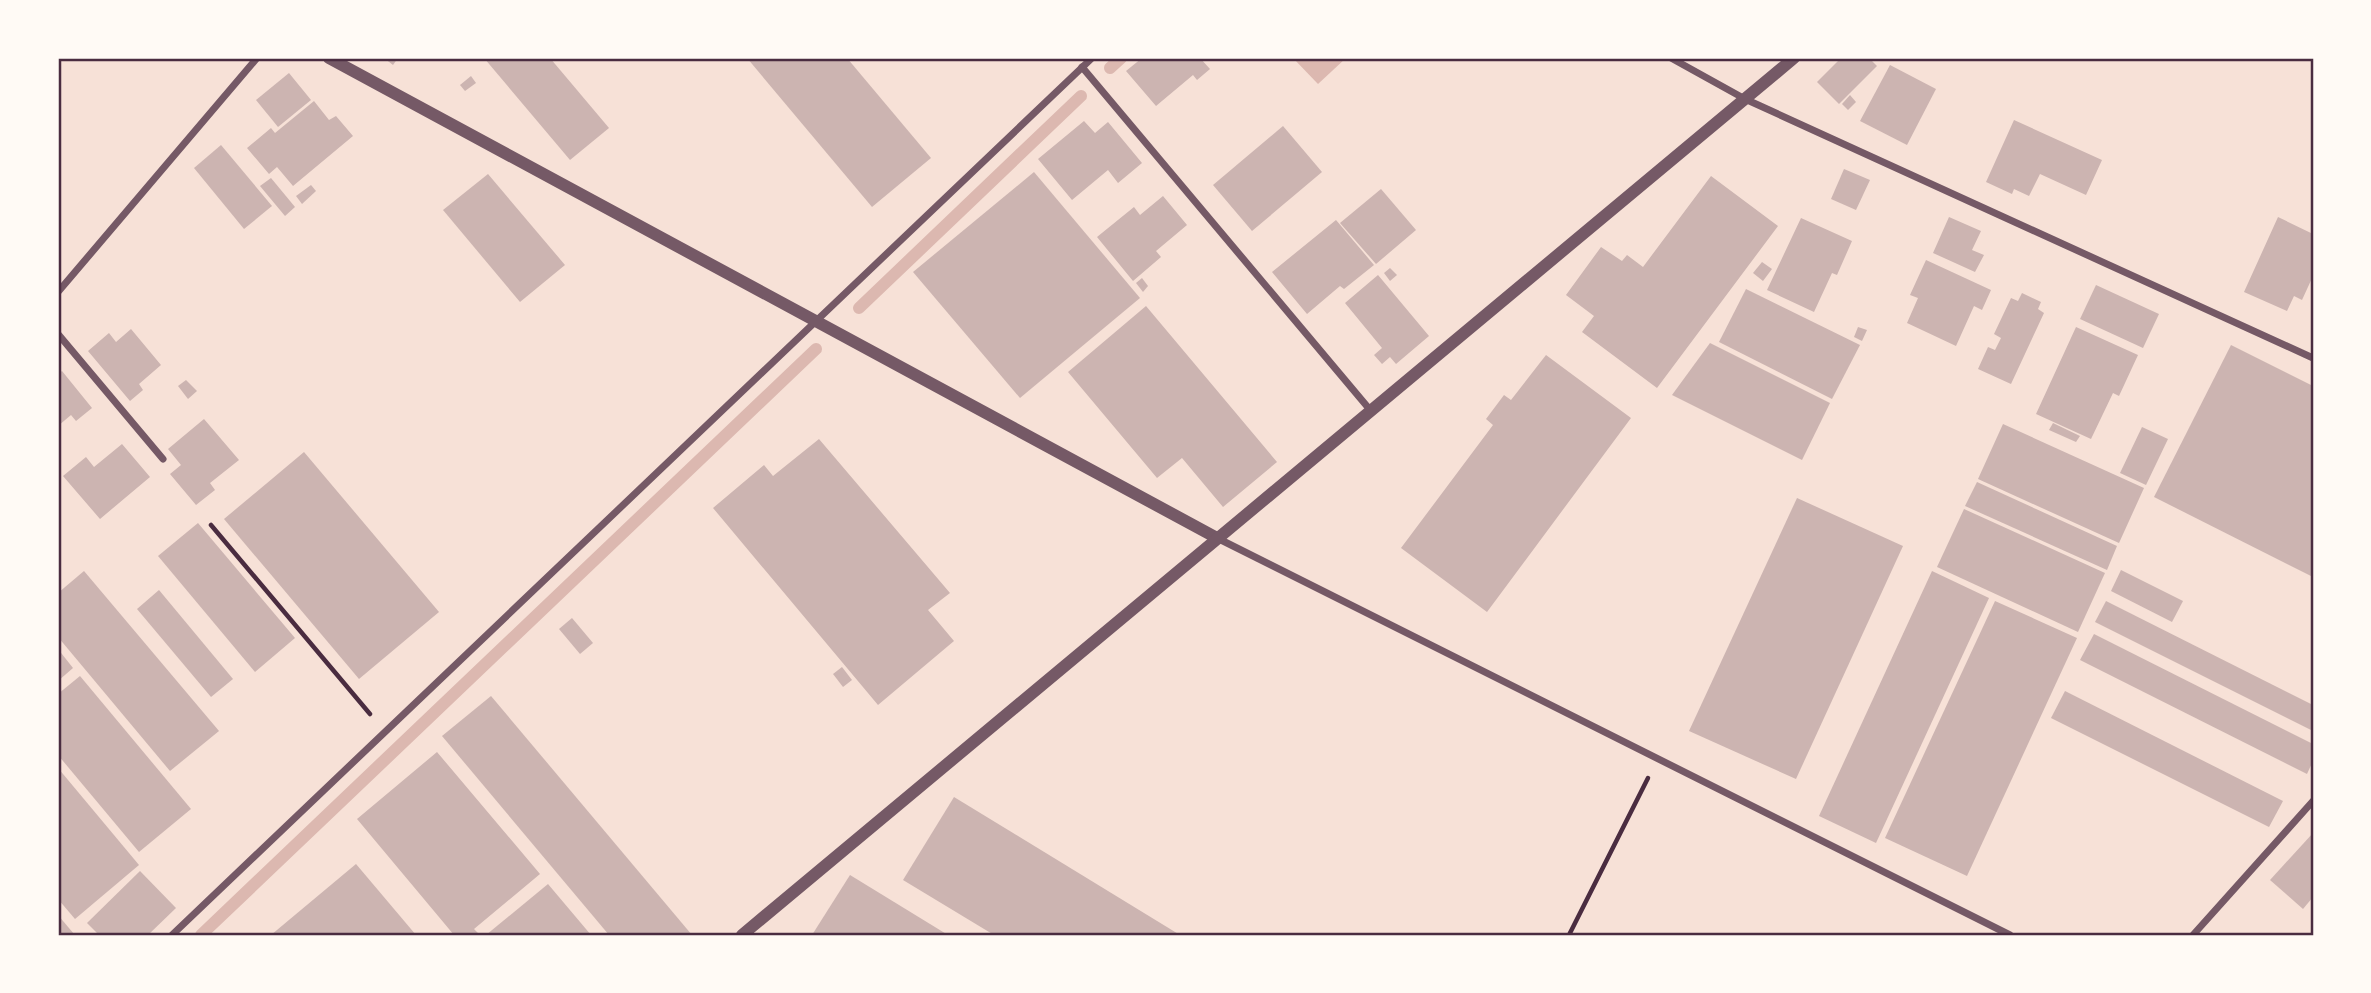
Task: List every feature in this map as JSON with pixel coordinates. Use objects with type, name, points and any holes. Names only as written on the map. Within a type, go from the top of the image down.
[{"type":"street","points":[[58,292],[257,58]]},
{"type":"street","points":[[329,58],[1217,538],[2010,935]]},
{"type":"street","points":[[173,935],[1092,58]]},
{"type":"street","points":[[1671,58],[1745,99],[2313,358]]},
{"type":"street","points":[[742,935],[1794,58]]},
{"type":"street","points":[[1082,67],[1371,411]]},
{"type":"street","points":[[58,334],[163,459]]},
{"type":"street","points":[[2193,935],[2313,801]]},
{"type":"path","points":[[211,525],[385,732]]},
{"type":"path","points":[[1569,935],[1658,759]]},
{"type":"shaded area","points":[[1293,58],[1346,58],[1318,84]]},
{"type":"building","points":[[384,58],[398,58],[393,65]]},
{"type":"building","points":[[484,58],[550,58],[609,128],[570,160]]},
{"type":"building","points":[[747,58],[847,58],[931,158],[872,207]]},
{"type":"building","points":[[1142,58],[1200,58],[1210,69],[1197,80],[1193,75],[1156,106],[1126,71]]},
{"type":"building","points":[[1841,58],[1869,58],[1877,66],[1839,104],[1817,82]]},
{"type":"building","points":[[1890,65],[1936,89],[1907,145],[1860,121]]},
{"type":"building","points":[[289,73],[311,100],[278,127],[256,100]]},
{"type":"building","points":[[471,76],[476,83],[465,91],[460,85]]},
{"type":"building","points":[[1850,95],[1856,102],[1848,110],[1842,104]]},
{"type":"building","points":[[314,101],[329,120],[336,116],[353,136],[293,186],[277,167],[269,174],[247,148],[271,128],[275,133]]},
{"type":"building","points":[[2014,120],[2102,160],[2086,195],[2040,174],[2029,196],[2014,189],[2012,194],[1986,182]]},
{"type":"building","points":[[1084,121],[1095,133],[1108,122],[1142,163],[1118,183],[1108,170],[1072,200],[1038,159]]},
{"type":"building","points":[[1283,126],[1322,172],[1252,231],[1213,185]]},
{"type":"building","points":[[221,145],[272,206],[244,229],[194,168]]},
{"type":"building","points":[[1844,169],[1870,180],[1856,210],[1831,199]]},
{"type":"building","points":[[1034,172],[1140,298],[1020,398],[913,272]]},
{"type":"building","points":[[488,174],[565,265],[520,302],[443,210]]},
{"type":"building","points":[[1711,176],[1778,226],[1657,388],[1582,332],[1594,316],[1566,295],[1601,247],[1622,261],[1627,255],[1643,267]]},
{"type":"building","points":[[271,178],[295,207],[285,216],[260,186]]},
{"type":"building","points":[[311,185],[316,191],[302,204],[296,196]]},
{"type":"building","points":[[1381,189],[1416,230],[1376,264],[1340,223]]},
{"type":"building","points":[[1163,196],[1187,225],[1156,251],[1161,257],[1133,281],[1097,237],[1134,207],[1140,215]]},
{"type":"building","points":[[1949,217],[1981,231],[1972,250],[1984,255],[1975,272],[1933,253]]},
{"type":"building","points":[[2278,217],[2313,234],[2313,276],[2302,300],[2294,296],[2287,311],[2244,292]]},
{"type":"building","points":[[1801,218],[1852,241],[1837,275],[1832,273],[1814,312],[1767,290]]},
{"type":"building","points":[[1336,220],[1374,265],[1344,289],[1340,286],[1307,314],[1272,272]]},
{"type":"building","points":[[1926,260],[1991,290],[1982,310],[1974,306],[1956,346],[1907,323],[1918,298],[1910,295]]},
{"type":"building","points":[[1762,262],[1772,269],[1763,281],[1753,273]]},
{"type":"building","points":[[1390,268],[1397,275],[1390,281],[1384,273]]},
{"type":"building","points":[[1378,275],[1429,336],[1396,364],[1390,357],[1382,364],[1374,355],[1382,348],[1345,303]]},
{"type":"building","points":[[1142,278],[1148,286],[1143,292],[1136,283]]},
{"type":"building","points":[[2096,285],[2159,314],[2143,348],[2080,319]]},
{"type":"building","points":[[1746,289],[1860,345],[1832,399],[1719,342]]},
{"type":"building","points":[[2022,293],[2041,302],[2038,309],[2044,313],[2011,384],[1978,369],[1988,347],[1995,350],[2001,338],[1994,334],[2011,298],[2018,301]]},
{"type":"building","points":[[1146,306],[1277,462],[1223,507],[1182,458],[1157,478],[1068,372]]},
{"type":"building","points":[[1858,327],[1867,330],[1862,341],[1854,337]]},
{"type":"building","points":[[2076,327],[2138,355],[2119,396],[2113,393],[2091,439],[2036,414]]},
{"type":"building","points":[[131,329],[161,365],[139,384],[143,390],[130,401],[88,351],[109,333],[116,342]]},
{"type":"building","points":[[1710,343],[1830,403],[1802,460],[1672,395]]},
{"type":"building","points":[[2231,345],[2313,386],[2313,577],[2154,497]]},
{"type":"building","points":[[1546,355],[1631,418],[1487,612],[1401,548],[1493,425],[1486,419],[1504,395],[1511,400]]},
{"type":"building","points":[[62,371],[92,408],[76,421],[71,415],[58,426],[58,374]]},
{"type":"building","points":[[186,380],[197,391],[188,399],[178,386]]},
{"type":"building","points":[[204,419],[239,460],[210,483],[215,490],[196,505],[170,474],[181,465],[168,449]]},
{"type":"building","points":[[2053,423],[2080,436],[2076,442],[2049,430]]},
{"type":"building","points":[[2003,424],[2144,488],[2119,543],[1978,479]]},
{"type":"building","points":[[2142,427],[2168,439],[2146,485],[2120,473]]},
{"type":"building","points":[[819,439],[950,593],[928,610],[954,641],[878,705],[713,508],[764,465],[773,476]]},
{"type":"building","points":[[122,444],[150,477],[100,519],[63,476],[86,457],[94,467]]},
{"type":"building","points":[[304,452],[439,612],[359,679],[224,519]]},
{"type":"building","points":[[1977,482],[2117,546],[2107,570],[1965,506]]},
{"type":"building","points":[[1797,498],[1903,546],[1796,779],[1689,731]]},
{"type":"building","points":[[1964,509],[2105,573],[2078,632],[1937,567]]},
{"type":"building","points":[[198,523],[295,638],[255,672],[158,556]]},
{"type":"building","points":[[2121,570],[2183,601],[2172,622],[2111,591]]},
{"type":"building","points":[[84,571],[219,731],[170,771],[58,637],[58,593]]},
{"type":"building","points":[[1932,571],[1989,598],[1876,843],[1819,816]]},
{"type":"building","points":[[159,590],[233,679],[211,697],[137,609]]},
{"type":"building","points":[[1995,601],[2077,638],[1967,876],[1885,838]]},
{"type":"building","points":[[2106,601],[2313,705],[2313,731],[2095,622]]},
{"type":"building","points":[[572,618],[593,643],[580,654],[559,629]]},
{"type":"building","points":[[2094,634],[2313,744],[2313,761],[2307,774],[2080,660]]},
{"type":"building","points":[[58,649],[73,668],[58,681]]},
{"type":"building","points":[[842,667],[852,680],[843,687],[833,674]]},
{"type":"building","points":[[80,676],[191,809],[139,852],[58,755],[58,694]]},
{"type":"building","points":[[2065,691],[2283,801],[2269,827],[2051,718]]},
{"type":"building","points":[[491,696],[692,935],[609,935],[442,736]]},
{"type":"building","points":[[437,752],[540,874],[474,929],[480,935],[454,935],[357,819]]},
{"type":"building","points":[[58,768],[139,865],[75,919],[58,899]]},
{"type":"building","points":[[954,797],[1180,935],[994,935],[903,880]]},
{"type":"building","points":[[2313,833],[2313,897],[2303,909],[2270,880]]},
{"type":"building","points":[[356,864],[416,935],[271,935]]},
{"type":"building","points":[[140,871],[176,908],[148,935],[99,935],[87,923]]},
{"type":"building","points":[[850,875],[948,935],[812,935]]},
{"type":"building","points":[[548,884],[591,935],[486,935]]},
{"type":"building","points":[[58,915],[74,934],[58,935]]},
{"type":"waterway","points":[[1110,68],[1121,58]]},
{"type":"waterway","points":[[859,308],[1081,96]]},
{"type":"waterway","points":[[201,935],[816,349]]}]
